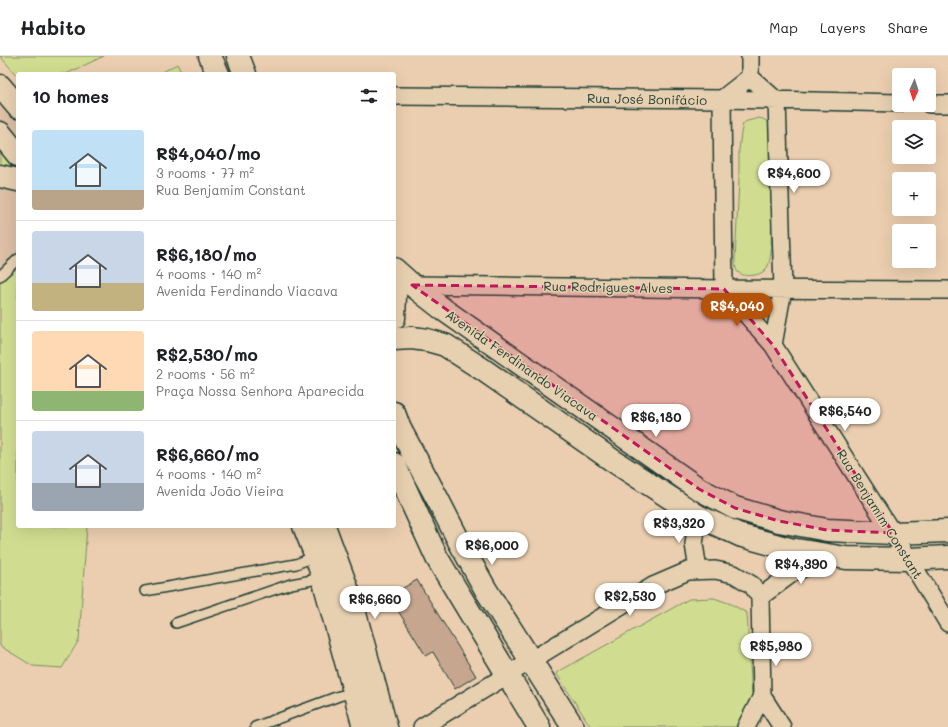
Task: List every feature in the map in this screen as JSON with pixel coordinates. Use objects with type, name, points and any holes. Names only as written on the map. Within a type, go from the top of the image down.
[{"type":"street","points":[[210,56],[217,72]]},
{"type":"street","points":[[238,56],[244,72]]},
{"type":"street","points":[[750,56],[750,77],[777,101],[783,289],[773,345]]},
{"type":"street","points":[[724,289],[722,99],[750,77]]},
{"type":"street","points":[[0,86],[16,105]]},
{"type":"street","name":"Rua José Bonifácio","points":[[396,96],[722,99],[892,103]]},
{"type":"street","points":[[936,104],[948,104]]},
{"type":"street","points":[[0,133],[16,153]]},
{"type":"street","points":[[0,176],[16,180]]},
{"type":"street","name":"Avenida Ferdinando Viacava","points":[[396,273],[403,289],[444,310],[699,489],[735,508],[779,521],[827,530],[893,534],[948,531]]},
{"type":"street","name":"Rua Rodrigues Alves","points":[[403,289],[948,290]]},
{"type":"street","name":"Rua Benjamim Constant","points":[[724,289],[773,345],[948,623]]},
{"type":"street","name":"Avenida Ferdinando Viacava","points":[[396,339],[412,338],[445,345],[482,369],[612,460],[698,516],[742,536],[790,549],[846,558],[909,559],[948,556]]},
{"type":"street","points":[[396,418],[400,429],[486,590],[573,727]]},
{"type":"street","points":[[396,468],[437,558],[539,727]]},
{"type":"street","points":[[698,516],[694,544],[698,570]]},
{"type":"street","points":[[305,528],[323,578],[364,727]]},
{"type":"street","points":[[325,528],[351,600],[386,727]]},
{"type":"street","points":[[760,597],[794,572],[831,556]]},
{"type":"street","points":[[422,727],[653,586],[688,571],[698,570],[715,570],[734,574],[752,585],[760,597],[762,696],[746,727]]},
{"type":"street","points":[[762,696],[782,727]]},
{"type":"lane","points":[[0,276],[16,261]]},
{"type":"lane","points":[[145,591],[296,564],[316,556]]},
{"type":"lane","points":[[176,623],[291,584],[323,578]]},
{"type":"lane","points":[[254,727],[339,696],[355,692]]},
{"type":"highlighted area","points":[[412,285],[724,289],[773,345],[893,533],[827,530],[779,521],[735,508],[699,489]]},
{"type":"shaded area","points":[[0,96],[16,116],[16,289],[0,302]]},
{"type":"green space","points":[[0,56],[104,56],[70,72],[16,72],[16,75]]},
{"type":"green space","points":[[177,64],[181,72],[163,72]]},
{"type":"green space","points":[[760,118],[770,124],[773,136],[771,252],[769,264],[763,272],[752,276],[747,276],[738,272],[735,264],[739,150],[743,124],[747,121]]},
{"type":"green space","points":[[0,144],[16,164],[16,170],[0,166]]},
{"type":"green space","points":[[16,254],[16,528],[87,528],[79,640],[62,668],[33,666],[0,646],[0,274],[5,263]]},
{"type":"green space","points":[[714,598],[731,604],[747,613],[752,698],[738,727],[591,727],[556,673],[689,599]]},
{"type":"building","points":[[417,580],[476,676],[455,689],[433,652],[426,656],[389,596]]}]
